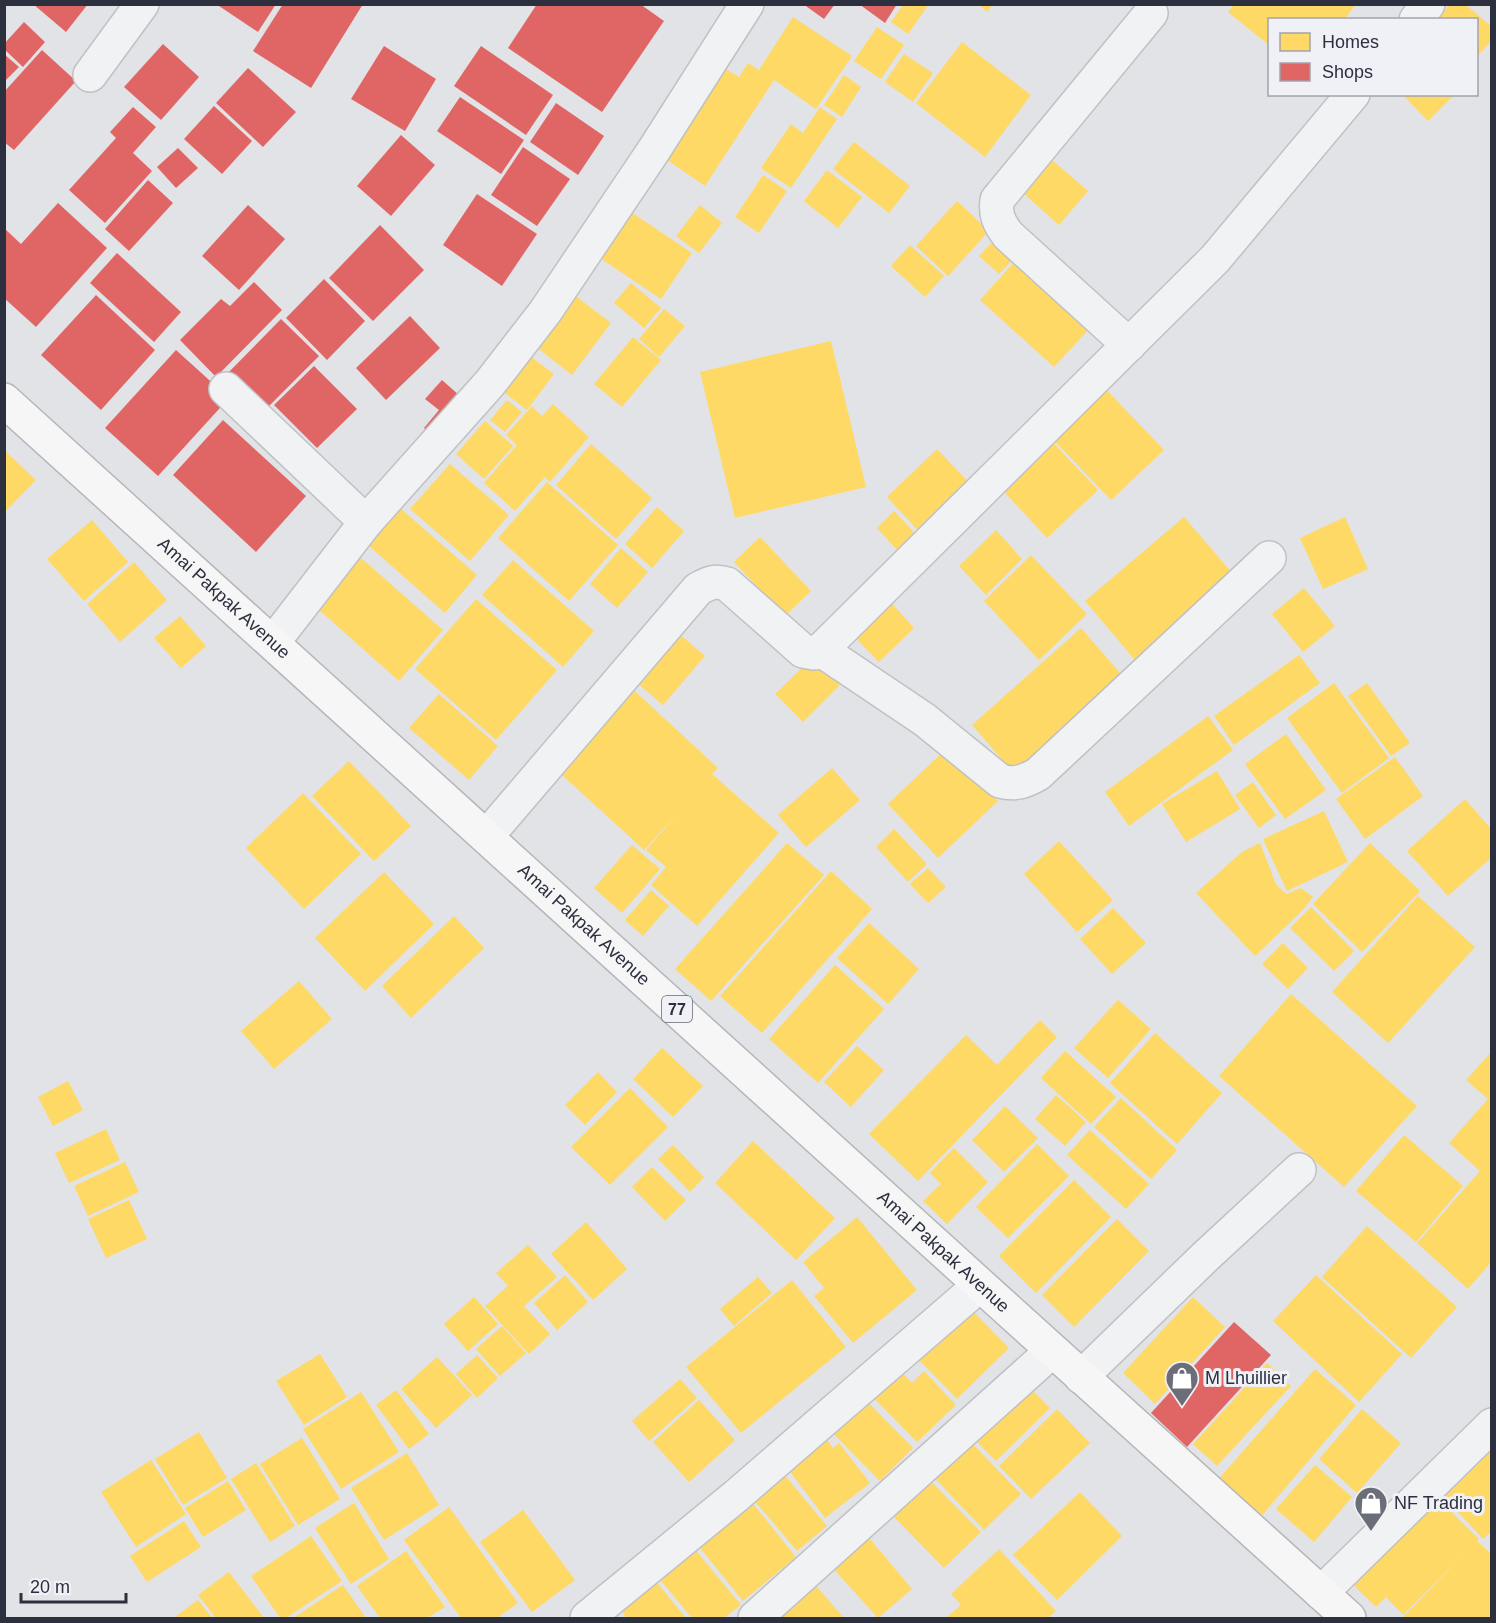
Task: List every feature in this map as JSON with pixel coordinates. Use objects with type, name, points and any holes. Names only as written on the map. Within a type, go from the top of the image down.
[{"type":"highway","name":"Amai Pakpak Avenue","points":[[4,400],[274,641],[1052,1351],[1349,1618]]},
{"type":"street","points":[[90,75],[142,4]]},
{"type":"street","points":[[274,641],[366,522],[490,383],[545,312],[654,150],[747,4]]},
{"type":"street","points":[[1418,18],[1428,4]]},
{"type":"street","points":[[1129,345],[1008,235],[999,224],[996,211],[997,200],[1151,13]]},
{"type":"street","points":[[487,836],[698,589],[708,583],[717,581],[728,584],[803,651],[810,654],[821,650],[1215,259],[1351,96]]},
{"type":"street","points":[[226,389],[366,522]]},
{"type":"street","points":[[821,650],[925,720],[1000,781],[1010,784],[1022,783],[1038,774],[1269,558]]},
{"type":"street","points":[[1081,1377],[1254,1210],[1299,1170]]},
{"type":"street","points":[[587,1618],[736,1496],[980,1285]]},
{"type":"street","points":[[755,1618],[1052,1351]]},
{"type":"street","points":[[1321,1593],[1491,1425]]},
{"type":"building: Homes","points":[[904,4],[929,4],[908,34],[891,22]]},
{"type":"building: Homes","points":[[977,4],[992,4],[988,12]]},
{"type":"building: Homes","points":[[1234,4],[1356,4],[1346,18],[1268,18],[1268,44],[1228,12]]},
{"type":"building: Homes","points":[[1450,4],[1465,4],[1492,27],[1492,40],[1478,56],[1478,18],[1439,18]]},
{"type":"building: Homes","points":[[793,17],[852,56],[816,109],[774,80],[705,186],[657,153],[719,65],[739,77],[748,63],[759,70]]},
{"type":"building: Homes","points":[[877,27],[904,45],[881,79],[854,61]]},
{"type":"building: Homes","points":[[962,42],[1031,95],[985,157],[916,103]]},
{"type":"building: Homes","points":[[904,54],[933,73],[913,102],[885,82]]},
{"type":"building: Homes","points":[[844,75],[861,87],[842,117],[824,105]]},
{"type":"building: Homes","points":[[1404,96],[1453,96],[1428,121]]},
{"type":"building: Homes","points":[[820,107],[837,119],[791,188],[761,168],[791,124],[803,133]]},
{"type":"building: Homes","points":[[854,142],[910,186],[889,213],[833,169]]},
{"type":"building: Homes","points":[[1043,152],[1088,191],[1059,225],[1014,185]]},
{"type":"building: Homes","points":[[827,170],[862,197],[838,228],[804,201]]},
{"type":"building: Homes","points":[[763,175],[787,191],[759,233],[735,217]]},
{"type":"building: Homes","points":[[957,201],[989,231],[948,276],[916,246]]},
{"type":"building: Homes","points":[[700,205],[722,223],[699,253],[676,236]]},
{"type":"building: Homes","points":[[631,212],[692,253],[661,299],[600,258]]},
{"type":"building: Homes","points":[[998,236],[1018,254],[999,274],[979,256]]},
{"type":"building: Homes","points":[[910,245],[944,276],[925,297],[891,266]]},
{"type":"building: Homes","points":[[1016,260],[1090,328],[1054,367],[980,300]]},
{"type":"building: Homes","points":[[631,283],[661,308],[644,328],[614,303]]},
{"type":"building: Homes","points":[[569,291],[611,323],[572,375],[530,342]]},
{"type":"building: Homes","points":[[664,309],[685,326],[659,357],[639,339]]},
{"type":"building: Homes","points":[[633,337],[661,360],[622,407],[594,384]]},
{"type":"building: Homes","points":[[831,341],[866,487],[735,518],[700,372]]},
{"type":"building: Homes","points":[[519,348],[554,374],[527,410],[492,383]]},
{"type":"building: Homes","points":[[1097,380],[1164,450],[1111,500],[1045,431]]},
{"type":"building: Homes","points":[[507,400],[522,412],[505,432],[490,420]]},
{"type":"building: Homes","points":[[553,404],[589,437],[550,482],[545,477],[515,511],[484,483],[517,445],[506,435],[532,406],[542,416]]},
{"type":"building: Homes","points":[[485,421],[513,446],[484,479],[456,454]]},
{"type":"building: Homes","points":[[1045,434],[1098,490],[1047,538],[995,482]]},
{"type":"building: Homes","points":[[591,444],[652,498],[616,539],[556,485]]},
{"type":"building: Homes","points":[[937,449],[976,490],[925,538],[887,497]]},
{"type":"building: Homes","points":[[4,450],[36,480],[4,513]]},
{"type":"building: Homes","points":[[450,464],[509,515],[470,561],[410,509]]},
{"type":"building: Homes","points":[[547,482],[618,545],[569,601],[498,538]]},
{"type":"building: Homes","points":[[392,501],[477,575],[445,613],[360,538]]},
{"type":"building: Homes","points":[[657,507],[684,531],[652,568],[625,544]]},
{"type":"building: Homes","points":[[894,511],[926,545],[908,562],[877,528]]},
{"type":"building: Homes","points":[[1184,517],[1239,581],[1140,666],[1085,601]]},
{"type":"building: Homes","points":[[1345,517],[1368,569],[1323,589],[1300,538]]},
{"type":"building: Homes","points":[[92,520],[128,562],[84,601],[47,559]]},
{"type":"building: Homes","points":[[996,530],[1022,559],[986,595],[959,566]]},
{"type":"building: Homes","points":[[760,537],[811,591],[785,616],[734,562]]},
{"type":"building: Homes","points":[[621,548],[648,572],[617,608],[590,584]]},
{"type":"building: Homes","points":[[352,550],[443,630],[399,681],[309,601]]},
{"type":"building: Homes","points":[[1031,555],[1087,614],[1039,660],[984,601]]},
{"type":"building: Homes","points":[[513,560],[594,631],[563,667],[482,595]]},
{"type":"building: Homes","points":[[134,562],[167,600],[120,642],[87,604]]},
{"type":"building: Homes","points":[[1304,588],[1335,626],[1303,652],[1272,614]]},
{"type":"building: Homes","points":[[885,596],[914,628],[879,662],[849,631]]},
{"type":"building: Homes","points":[[476,599],[557,670],[496,740],[415,669]]},
{"type":"building: Homes","points":[[180,616],[206,646],[181,668],[154,638]]},
{"type":"building: Homes","points":[[670,626],[705,656],[663,705],[628,675]]},
{"type":"building: Homes","points":[[1081,628],[1128,682],[1019,779],[972,725]]},
{"type":"building: Homes","points":[[1299,655],[1320,683],[1234,745],[1214,716]]},
{"type":"building: Homes","points":[[813,657],[840,685],[803,722],[775,694]]},
{"type":"building: Homes","points":[[624,681],[718,768],[712,774],[779,833],[697,926],[651,885],[666,867],[646,850],[679,812],[644,850],[550,764]]},
{"type":"building: Homes","points":[[1334,683],[1389,758],[1342,793],[1287,718]]},
{"type":"building: Homes","points":[[1367,683],[1410,743],[1391,756],[1348,696]]},
{"type":"building: Homes","points":[[439,694],[498,746],[469,780],[409,728]]},
{"type":"building: Homes","points":[[1208,716],[1233,750],[1129,826],[1105,792]]},
{"type":"building: Homes","points":[[1286,734],[1326,790],[1285,819],[1245,764]]},
{"type":"building: Homes","points":[[948,747],[998,801],[938,858],[888,804]]},
{"type":"building: Homes","points":[[1395,757],[1423,796],[1365,839],[1336,799]]},
{"type":"building: Homes","points":[[349,761],[411,826],[374,861],[312,796]]},
{"type":"building: Homes","points":[[832,768],[860,800],[806,847],[778,815]]},
{"type":"building: Homes","points":[[1217,771],[1240,809],[1186,842],[1162,804]]},
{"type":"building: Homes","points":[[1253,782],[1276,815],[1259,828],[1235,795]]},
{"type":"building: Homes","points":[[303,793],[361,854],[304,909],[246,848]]},
{"type":"building: Homes","points":[[1465,799],[1492,830],[1492,857],[1448,896],[1407,851]]},
{"type":"building: Homes","points":[[1324,811],[1348,862],[1287,891],[1263,839]]},
{"type":"building: Homes","points":[[894,829],[927,864],[908,882],[876,847]]},
{"type":"building: Homes","points":[[1059,841],[1113,900],[1077,932],[1024,874]]},
{"type":"building: Homes","points":[[787,843],[824,875],[711,1001],[675,969]]},
{"type":"building: Homes","points":[[1260,843],[1276,884],[1286,894],[1301,888],[1313,897],[1302,911],[1255,956],[1196,893],[1242,852]]},
{"type":"building: Homes","points":[[1370,843],[1420,891],[1362,952],[1313,904]]},
{"type":"building: Homes","points":[[632,845],[660,869],[622,913],[594,888]]},
{"type":"building: Homes","points":[[928,868],[946,887],[928,903],[910,884]]},
{"type":"building: Homes","points":[[831,871],[872,909],[762,1033],[720,996]]},
{"type":"building: Homes","points":[[384,872],[434,924],[365,991],[315,938]]},
{"type":"building: Homes","points":[[651,890],[669,906],[643,936],[625,920]]},
{"type":"building: Homes","points":[[1418,896],[1475,947],[1388,1043],[1332,992]]},
{"type":"building: Homes","points":[[1311,907],[1354,951],[1334,971],[1290,928]]},
{"type":"building: Homes","points":[[1113,908],[1146,943],[1112,974],[1080,939]]},
{"type":"building: Homes","points":[[454,916],[484,948],[411,1018],[382,986]]},
{"type":"building: Homes","points":[[869,923],[919,969],[888,1004],[837,958]]},
{"type":"building: Homes","points":[[1283,943],[1308,968],[1288,989],[1262,964]]},
{"type":"building: Homes","points":[[835,965],[884,1009],[818,1083],[769,1039]]},
{"type":"building: Homes","points":[[299,981],[332,1019],[274,1069],[241,1031]]},
{"type":"building: Homes","points":[[1291,994],[1417,1106],[1344,1187],[1219,1076]]},
{"type":"building: Homes","points":[[1118,1000],[1151,1029],[1108,1078],[1074,1048]]},
{"type":"building: Homes","points":[[1040,1020],[1057,1037],[918,1181],[869,1134],[966,1035],[997,1065]]},
{"type":"building: Homes","points":[[1155,1033],[1222,1093],[1177,1144],[1110,1083]]},
{"type":"building: Homes","points":[[857,1046],[884,1070],[851,1107],[824,1082]]},
{"type":"building: Homes","points":[[662,1048],[703,1086],[673,1117],[633,1079]]},
{"type":"building: Homes","points":[[1065,1051],[1116,1097],[1091,1124],[1041,1078]]},
{"type":"building: Homes","points":[[1492,1051],[1492,1261],[1468,1289],[1417,1243],[1480,1171],[1449,1143],[1488,1099],[1466,1080]]},
{"type":"building: Homes","points":[[598,1072],[617,1092],[585,1125],[565,1105]]},
{"type":"building: Homes","points":[[68,1081],[83,1110],[53,1126],[38,1097]]},
{"type":"building: Homes","points":[[630,1088],[668,1127],[610,1185],[571,1147]]},
{"type":"building: Homes","points":[[1056,1095],[1086,1122],[1065,1146],[1035,1119]]},
{"type":"building: Homes","points":[[1121,1098],[1177,1150],[1151,1179],[1094,1127]]},
{"type":"building: Homes","points":[[1005,1106],[1038,1138],[1004,1172],[972,1140]]},
{"type":"building: Homes","points":[[106,1129],[120,1160],[69,1183],[55,1153]]},
{"type":"building: Homes","points":[[1090,1130],[1149,1184],[1126,1209],[1067,1155]]},
{"type":"building: Homes","points":[[1404,1135],[1463,1186],[1416,1242],[1356,1191]]},
{"type":"building: Homes","points":[[753,1141],[835,1218],[796,1260],[715,1183]]},
{"type":"building: Homes","points":[[1037,1144],[1069,1176],[1008,1238],[976,1207]]},
{"type":"building: Homes","points":[[673,1145],[704,1177],[690,1192],[658,1159]]},
{"type":"building: Homes","points":[[954,1148],[988,1182],[947,1224],[923,1201],[941,1184],[930,1173]]},
{"type":"building: Homes","points":[[125,1162],[139,1192],[88,1216],[74,1186]]},
{"type":"building: Homes","points":[[652,1167],[686,1200],[665,1221],[632,1187]]},
{"type":"building: Homes","points":[[1074,1180],[1111,1217],[1036,1293],[999,1256]]},
{"type":"building: Homes","points":[[129,1200],[147,1239],[106,1258],[88,1219]]},
{"type":"building: Homes","points":[[857,1217],[917,1290],[853,1343],[814,1296],[824,1288],[803,1262]]},
{"type":"building: Homes","points":[[1117,1219],[1149,1251],[1074,1327],[1042,1295]]},
{"type":"building: Homes","points":[[586,1222],[627,1269],[593,1300],[551,1254]]},
{"type":"building: Homes","points":[[1367,1226],[1457,1307],[1411,1358],[1322,1277]]},
{"type":"building: Homes","points":[[528,1245],[557,1277],[524,1306],[550,1334],[529,1354],[485,1306],[508,1286],[496,1273]]},
{"type":"building: Homes","points":[[565,1275],[588,1302],[557,1330],[534,1303]]},
{"type":"building: Homes","points":[[1316,1275],[1402,1354],[1359,1402],[1273,1321]]},
{"type":"building: Homes","points":[[758,1277],[772,1293],[734,1326],[720,1309]]},
{"type":"building: Homes","points":[[792,1280],[846,1347],[741,1433],[686,1367]]},
{"type":"building: Homes","points":[[474,1297],[498,1324],[468,1351],[444,1324]]},
{"type":"building: Homes","points":[[1193,1297],[1225,1327],[1155,1404],[1123,1373]]},
{"type":"building: Homes","points":[[965,1303],[1009,1348],[957,1399],[913,1354]]},
{"type":"building: Homes","points":[[502,1326],[526,1353],[500,1376],[476,1349]]},
{"type":"building: Homes","points":[[320,1354],[347,1397],[304,1425],[276,1381]]},
{"type":"building: Homes","points":[[477,1355],[498,1378],[477,1398],[456,1374]]},
{"type":"building: Homes","points":[[437,1357],[472,1395],[436,1428],[401,1389]]},
{"type":"building: Homes","points":[[893,1363],[912,1383],[924,1371],[956,1405],[917,1442],[866,1390]]},
{"type":"building: Homes","points":[[1267,1363],[1291,1386],[1217,1466],[1193,1444]]},
{"type":"building: Homes","points":[[1315,1369],[1356,1405],[1259,1519],[1216,1482]]},
{"type":"building: Homes","points":[[680,1379],[697,1398],[649,1441],[632,1421]]},
{"type":"building: Homes","points":[[1024,1382],[1050,1408],[996,1461],[970,1435]]},
{"type":"building: Homes","points":[[396,1390],[429,1434],[409,1449],[376,1405]]},
{"type":"building: Homes","points":[[361,1392],[399,1452],[341,1489],[303,1429]]},
{"type":"building: Homes","points":[[859,1393],[913,1448],[880,1481],[826,1426]]},
{"type":"building: Homes","points":[[699,1400],[735,1440],[689,1482],[653,1442]]},
{"type":"building: Homes","points":[[1057,1409],[1090,1443],[1031,1499],[999,1466]]},
{"type":"building: Homes","points":[[1362,1409],[1401,1443],[1357,1493],[1319,1459]]},
{"type":"building: Homes","points":[[821,1431],[833,1448],[839,1443],[870,1483],[825,1518],[782,1461]]},
{"type":"building: Homes","points":[[199,1432],[227,1478],[183,1505],[155,1459]]},
{"type":"building: Homes","points":[[964,1435],[1021,1494],[984,1530],[927,1470]]},
{"type":"building: Homes","points":[[302,1438],[340,1499],[298,1525],[260,1464]]},
{"type":"building: Homes","points":[[1482,1440],[1492,1449],[1492,1531],[1483,1539],[1434,1486]]},
{"type":"building: Homes","points":[[407,1453],[439,1505],[384,1540],[351,1488]]},
{"type":"building: Homes","points":[[151,1460],[186,1514],[136,1547],[101,1492]]},
{"type":"building: Homes","points":[[256,1463],[295,1526],[270,1542],[231,1479]]},
{"type":"building: Homes","points":[[1315,1465],[1352,1497],[1314,1542],[1276,1509]]},
{"type":"building: Homes","points":[[778,1467],[827,1526],[797,1551],[748,1493]]},
{"type":"building: Homes","points":[[923,1473],[981,1532],[944,1568],[886,1509]]},
{"type":"building: Homes","points":[[228,1481],[246,1510],[203,1537],[185,1508]]},
{"type":"building: Homes","points":[[1427,1488],[1479,1539],[1477,1541],[1492,1555],[1492,1618],[1402,1618],[1469,1549],[1403,1615],[1386,1597],[1376,1607],[1342,1574]]},
{"type":"building: Homes","points":[[1080,1492],[1122,1536],[1057,1600],[1013,1555]]},
{"type":"building: Homes","points":[[746,1495],[796,1557],[743,1601],[692,1538]]},
{"type":"building: Homes","points":[[354,1503],[389,1559],[351,1584],[315,1528]]},
{"type":"building: Homes","points":[[449,1507],[518,1603],[497,1618],[461,1618],[404,1540]]},
{"type":"building: Homes","points":[[523,1510],[575,1580],[532,1612],[480,1542]]},
{"type":"building: Homes","points":[[184,1521],[201,1547],[147,1582],[130,1556]]},
{"type":"building: Homes","points":[[865,1533],[912,1589],[878,1618],[829,1564]]},
{"type":"building: Homes","points":[[311,1536],[342,1581],[286,1618],[280,1618],[251,1576]]},
{"type":"building: Homes","points":[[688,1541],[741,1605],[724,1618],[692,1618],[652,1570]]},
{"type":"building: Homes","points":[[999,1549],[1056,1611],[1048,1618],[946,1618],[961,1605],[951,1594]]},
{"type":"building: Homes","points":[[406,1551],[445,1607],[427,1618],[380,1618],[357,1586]]},
{"type":"building: Homes","points":[[229,1572],[264,1618],[216,1618],[198,1595]]},
{"type":"building: Homes","points":[[650,1574],[686,1618],[627,1618],[614,1602]]},
{"type":"building: Homes","points":[[811,1580],[844,1618],[768,1618]]},
{"type":"building: Homes","points":[[343,1585],[366,1618],[293,1618]]},
{"type":"building: Homes","points":[[198,1600],[212,1618],[178,1618],[176,1616]]},
{"type":"building: Shops","points":[[33,4],[88,4],[66,32]]},
{"type":"building: Shops","points":[[216,4],[276,4],[258,32]]},
{"type":"building: Shops","points":[[283,4],[363,4],[311,88],[253,51]]},
{"type":"building: Shops","points":[[537,4],[640,4],[664,21],[602,112],[508,48]]},
{"type":"building: Shops","points":[[803,4],[835,4],[824,19]]},
{"type":"building: Shops","points":[[859,4],[897,4],[885,23]]},
{"type":"building: Shops","points":[[24,22],[45,42],[23,67],[4,49],[4,44]]},
{"type":"building: Shops","points":[[163,44],[199,77],[161,120],[124,87]]},
{"type":"building: Shops","points":[[384,46],[436,79],[405,131],[351,99]]},
{"type":"building: Shops","points":[[481,46],[553,95],[526,135],[454,86]]},
{"type":"building: Shops","points":[[42,50],[76,81],[14,150],[4,142],[4,92]]},
{"type":"building: Shops","points":[[4,54],[19,67],[4,82]]},
{"type":"building: Shops","points":[[248,68],[296,112],[263,147],[216,103]]},
{"type":"building: Shops","points":[[460,97],[524,140],[501,174],[437,131]]},
{"type":"building: Shops","points":[[556,103],[604,136],[578,175],[530,142]]},
{"type":"building: Shops","points":[[214,106],[252,141],[222,174],[184,139]]},
{"type":"building: Shops","points":[[133,107],[156,127],[133,153],[152,171],[105,223],[69,190],[116,138],[110,132]]},
{"type":"building: Shops","points":[[401,135],[435,165],[391,216],[357,186]]},
{"type":"building: Shops","points":[[523,147],[570,179],[537,226],[491,195]]},
{"type":"building: Shops","points":[[178,148],[198,168],[176,188],[157,167]]},
{"type":"building: Shops","points":[[148,180],[173,203],[129,251],[105,229]]},
{"type":"building: Shops","points":[[477,194],[537,234],[502,286],[443,245]]},
{"type":"building: Shops","points":[[58,203],[107,248],[36,327],[4,298],[4,228],[21,244]]},
{"type":"building: Shops","points":[[248,205],[285,239],[239,290],[202,256]]},
{"type":"building: Shops","points":[[380,225],[424,270],[373,321],[329,278]]},
{"type":"building: Shops","points":[[117,253],[181,312],[154,342],[90,283]]},
{"type":"building: Shops","points":[[324,279],[365,321],[327,360],[286,318]]},
{"type":"building: Shops","points":[[254,282],[282,310],[216,377],[180,340],[221,299],[230,306]]},
{"type":"building: Shops","points":[[96,295],[155,350],[101,410],[41,355]]},
{"type":"building: Shops","points":[[410,316],[440,348],[386,400],[356,368]]},
{"type":"building: Shops","points":[[281,319],[319,356],[262,413],[225,376]]},
{"type":"building: Shops","points":[[176,350],[229,398],[158,476],[105,428]]},
{"type":"building: Shops","points":[[314,366],[357,409],[317,448],[274,405]]},
{"type":"building: Shops","points":[[442,380],[468,403],[436,439],[424,428],[439,410],[425,399]]},
{"type":"building: Shops","points":[[223,420],[306,496],[256,552],[173,475]]},
{"type":"building: Shops","points":[[1234,1322],[1271,1355],[1187,1447],[1151,1413]]},
{"type":"place","name":"M Lhuillier","points":[[1182,1407]]},
{"type":"place","name":"NF Trading","points":[[1371,1532]]}]
